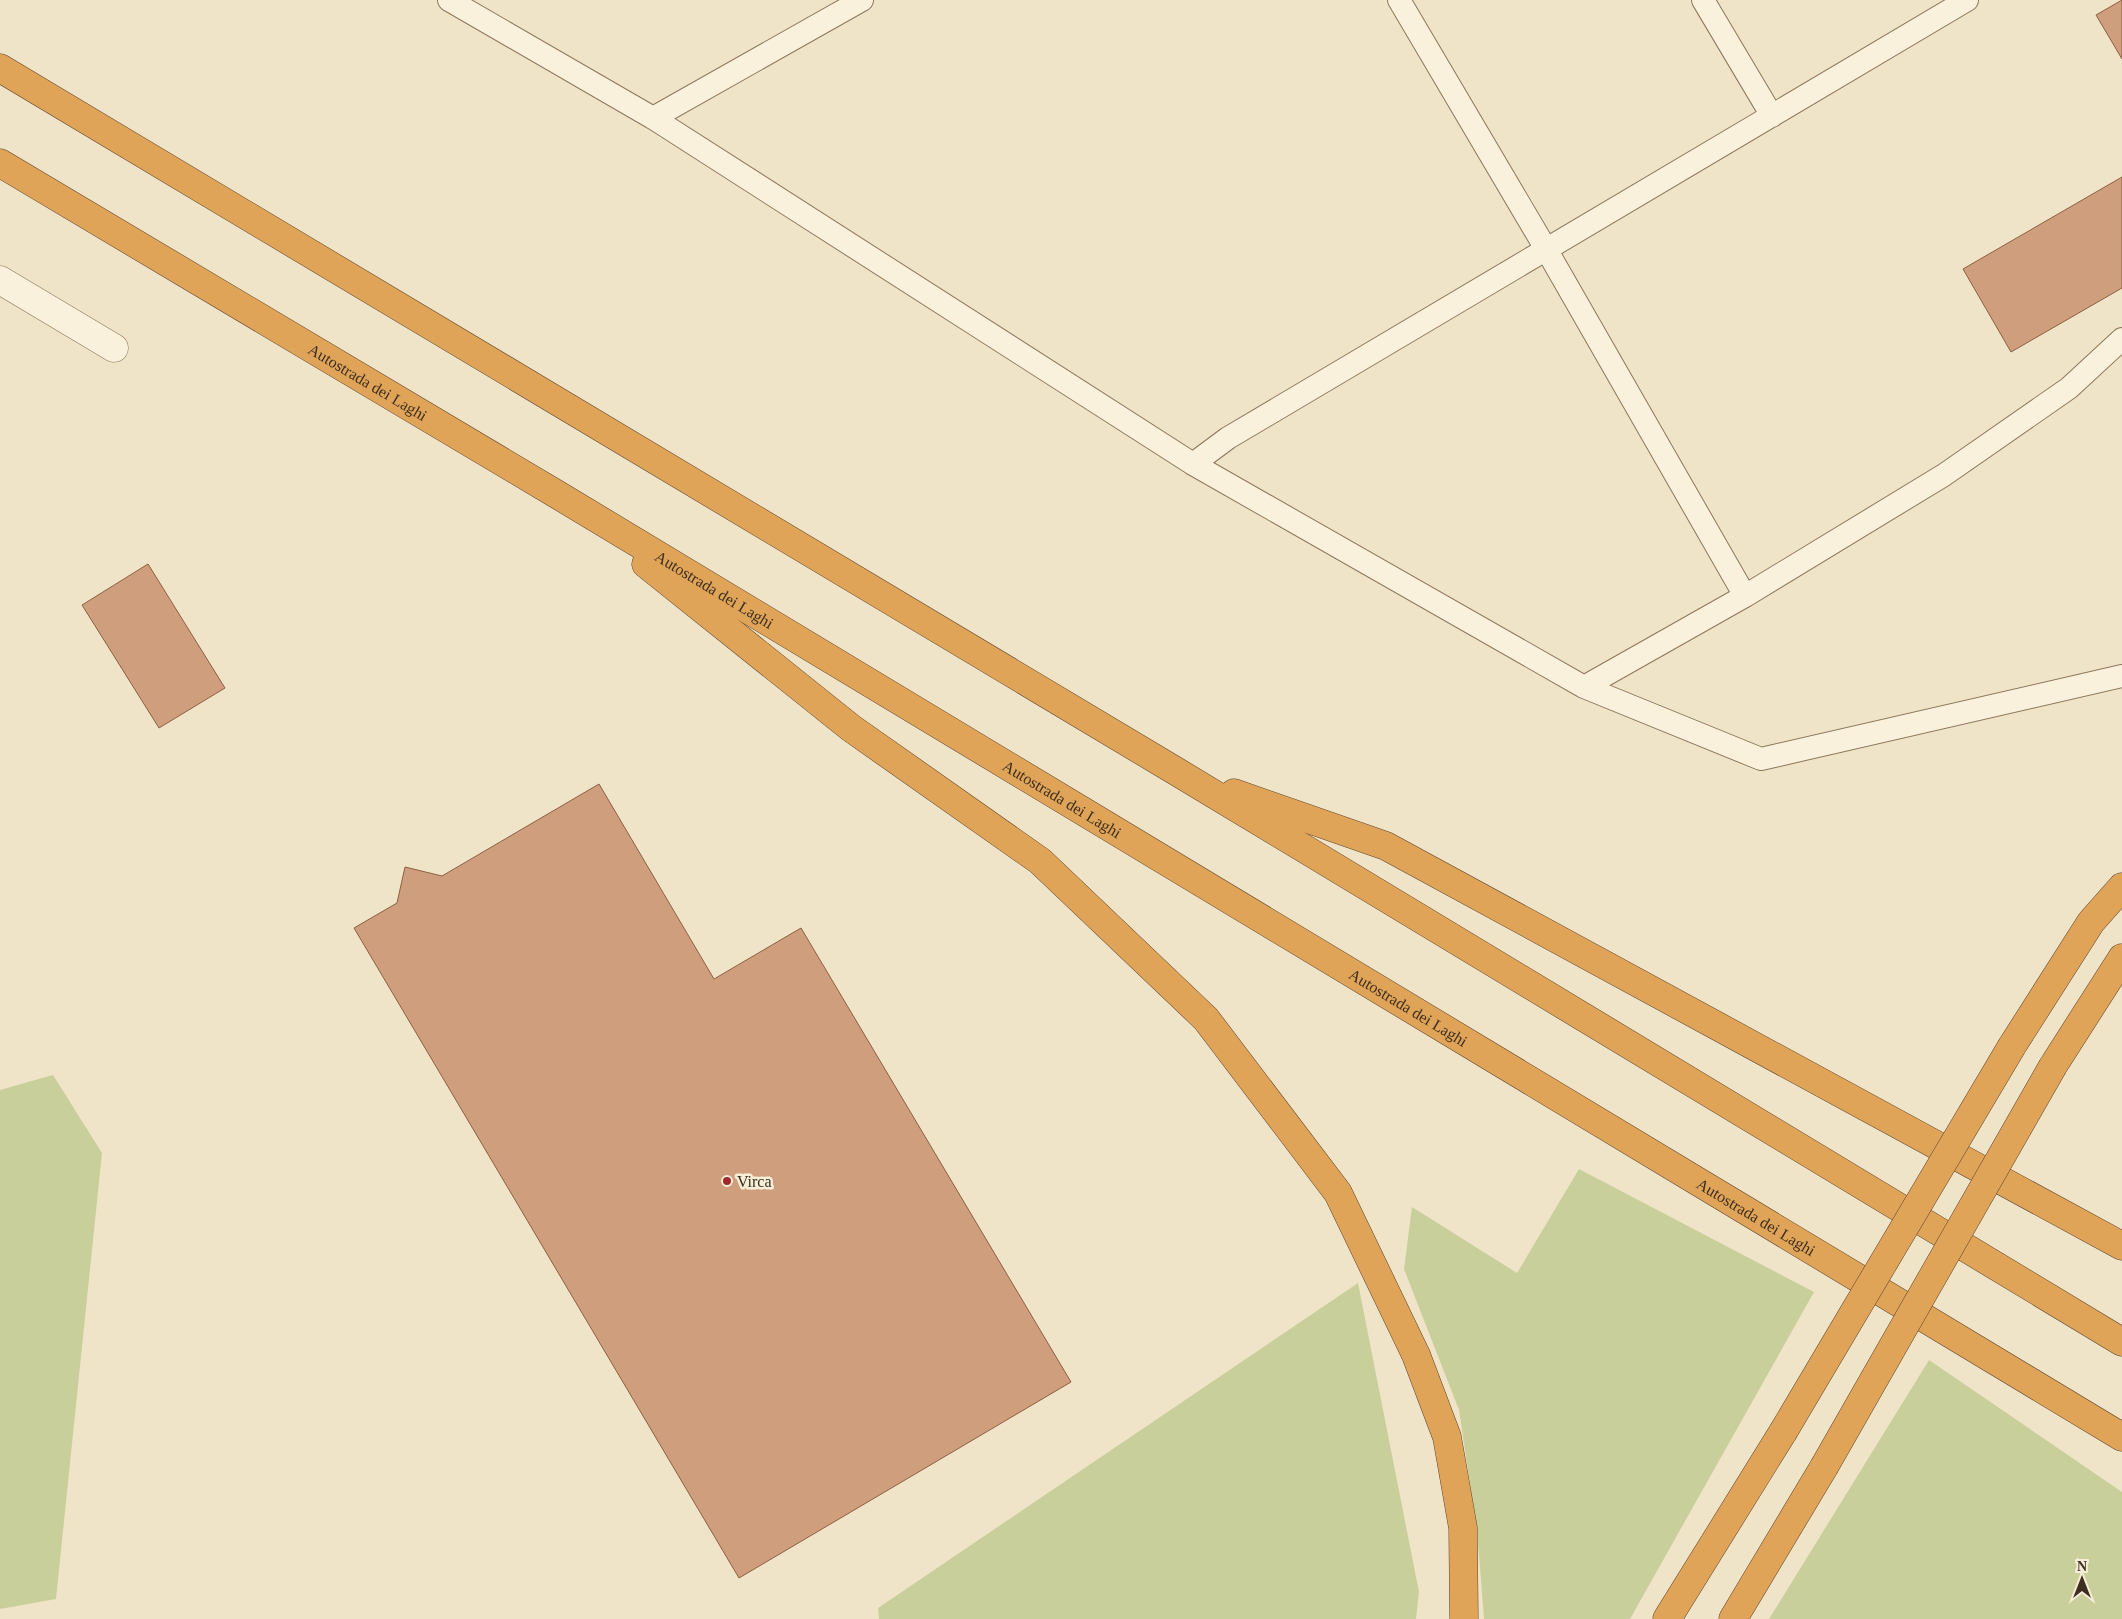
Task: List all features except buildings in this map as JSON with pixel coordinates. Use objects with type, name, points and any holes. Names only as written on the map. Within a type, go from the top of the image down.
[{"type":"highway","points":[[0,68],[1179,773],[2122,1342]]},
{"type":"highway","name":"Autostrada dei Laghi","points":[[0,163],[558,495],[2122,1437]]},
{"type":"highway","points":[[558,495],[851,728],[1040,861],[1206,1019],[1338,1193],[1416,1355],[1447,1437],[1463,1528],[1464,1619]]},
{"type":"highway","points":[[1179,773],[1386,846],[2122,1246]]},
{"type":"highway","points":[[1667,1619],[1783,1432],[2012,1046],[2091,922],[2122,887]]},
{"type":"highway","points":[[1733,1619],[1824,1466],[2053,1066],[2122,958]]},
{"type":"street","points":[[0,280],[114,348]]},
{"type":"lane","points":[[449,0],[653,118],[1193,464],[1584,686],[1761,758],[2122,676]]},
{"type":"lane","points":[[653,118],[862,0]]},
{"type":"lane","points":[[1399,0],[1546,249],[1745,596]]},
{"type":"lane","points":[[1703,0],[1772,116]]},
{"type":"lane","points":[[1193,464],[1228,438],[1967,0]]},
{"type":"lane","points":[[1584,686],[1745,596],[1944,475],[2069,388],[2122,339]]},
{"type":"green space","points":[[53,1075],[102,1153],[56,1599],[0,1609],[0,1090]]},
{"type":"green space","points":[[1579,1169],[1814,1292],[1630,1619],[1484,1619],[1477,1530],[1459,1410],[1404,1269],[1412,1207],[1517,1273]]},
{"type":"green space","points":[[1358,1283],[1419,1592],[1416,1619],[879,1619],[878,1608]]},
{"type":"green space","points":[[1929,1360],[2122,1492],[2122,1619],[1769,1619]]},
{"type":"place","name":"Virca","points":[[727,1181]]}]
